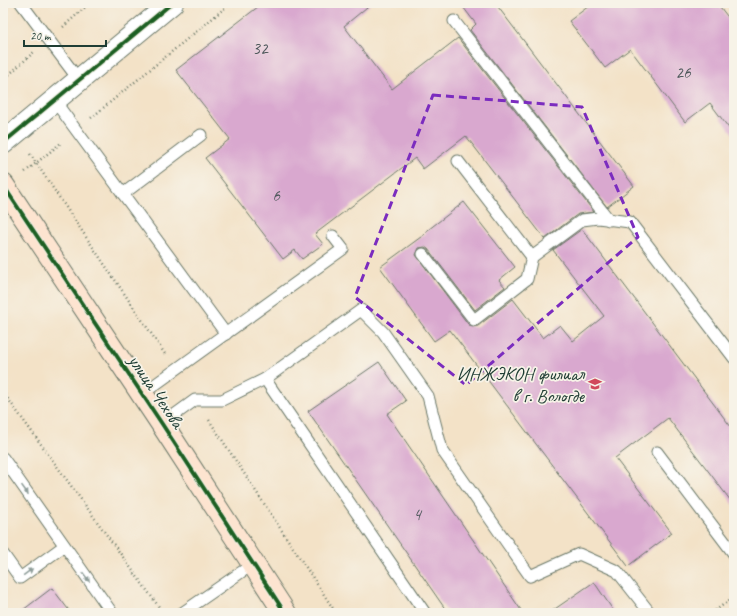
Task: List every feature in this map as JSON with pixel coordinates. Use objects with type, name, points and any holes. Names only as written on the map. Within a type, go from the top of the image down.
[{"type":"street","points":[[3,143],[172,3]]},
{"type":"street","name":"улица Чехова","points":[[3,186],[162,424],[285,613]]},
{"type":"lane","points":[[21,3],[79,80]]},
{"type":"lane","points":[[454,21],[609,220]]},
{"type":"lane","points":[[54,100],[226,334]]},
{"type":"lane","points":[[123,194],[201,135]]},
{"type":"lane","points":[[458,161],[532,257]]},
{"type":"lane","points":[[423,254],[474,320],[527,279],[532,257],[582,220],[598,218],[630,222],[734,358]]},
{"type":"lane","points":[[142,394],[343,249],[334,236]]},
{"type":"lane","points":[[162,424],[196,400],[222,400],[264,379],[361,310],[382,332],[428,396],[442,450],[530,576],[579,554],[617,571],[650,613]]},
{"type":"lane","points":[[264,379],[425,613]]},
{"type":"lane","points":[[657,452],[734,554]]},
{"type":"lane","points":[[3,458],[112,613]]},
{"type":"lane","points":[[3,554],[20,578],[64,546]]},
{"type":"lane","points":[[182,613],[253,564]]},
{"type":"path","points":[[36,164],[231,3]]},
{"type":"path","points":[[3,392],[163,613]]},
{"type":"path","points":[[712,613],[734,597]]},
{"type":"highlighted area","points":[[433,95],[582,107],[638,237],[466,385],[355,297]]},
{"type":"building","points":[[263,3],[372,3],[344,26],[392,89],[458,38],[594,212],[578,214],[545,239],[466,136],[423,169],[415,158],[315,234],[323,244],[302,259],[295,250],[283,259],[205,158],[230,139],[176,70]]},
{"type":"building","points":[[460,3],[495,3],[634,186],[607,207],[470,30],[476,24]]},
{"type":"building","points":[[593,3],[717,3],[734,25],[734,135],[710,103],[685,122],[630,49],[605,68],[569,21]]},
{"type":"building","name":"ИНЖЭКОН филиал в г. Вологде","points":[[464,202],[515,267],[499,280],[505,287],[475,310],[428,249],[425,247],[419,248],[416,255],[468,324],[472,327],[478,326],[513,299],[543,338],[560,325],[573,341],[604,316],[553,250],[582,229],[734,431],[734,505],[668,418],[615,458],[672,533],[628,566],[450,330],[434,341],[380,267],[425,234],[424,233]]},
{"type":"building","points":[[379,362],[406,401],[387,414],[523,613],[448,613],[308,411]]},
{"type":"building","points":[[594,582],[615,613],[549,613]]},
{"type":"building","points":[[52,588],[71,613],[19,613]]},
{"type":"cycle path","points":[[3,143],[172,3]]},
{"type":"cycle path","points":[[3,185],[162,424],[285,613]]},
{"type":"place","name":"ИНЖЭКОН филиал в г. Вологде","points":[[595,384]]}]
